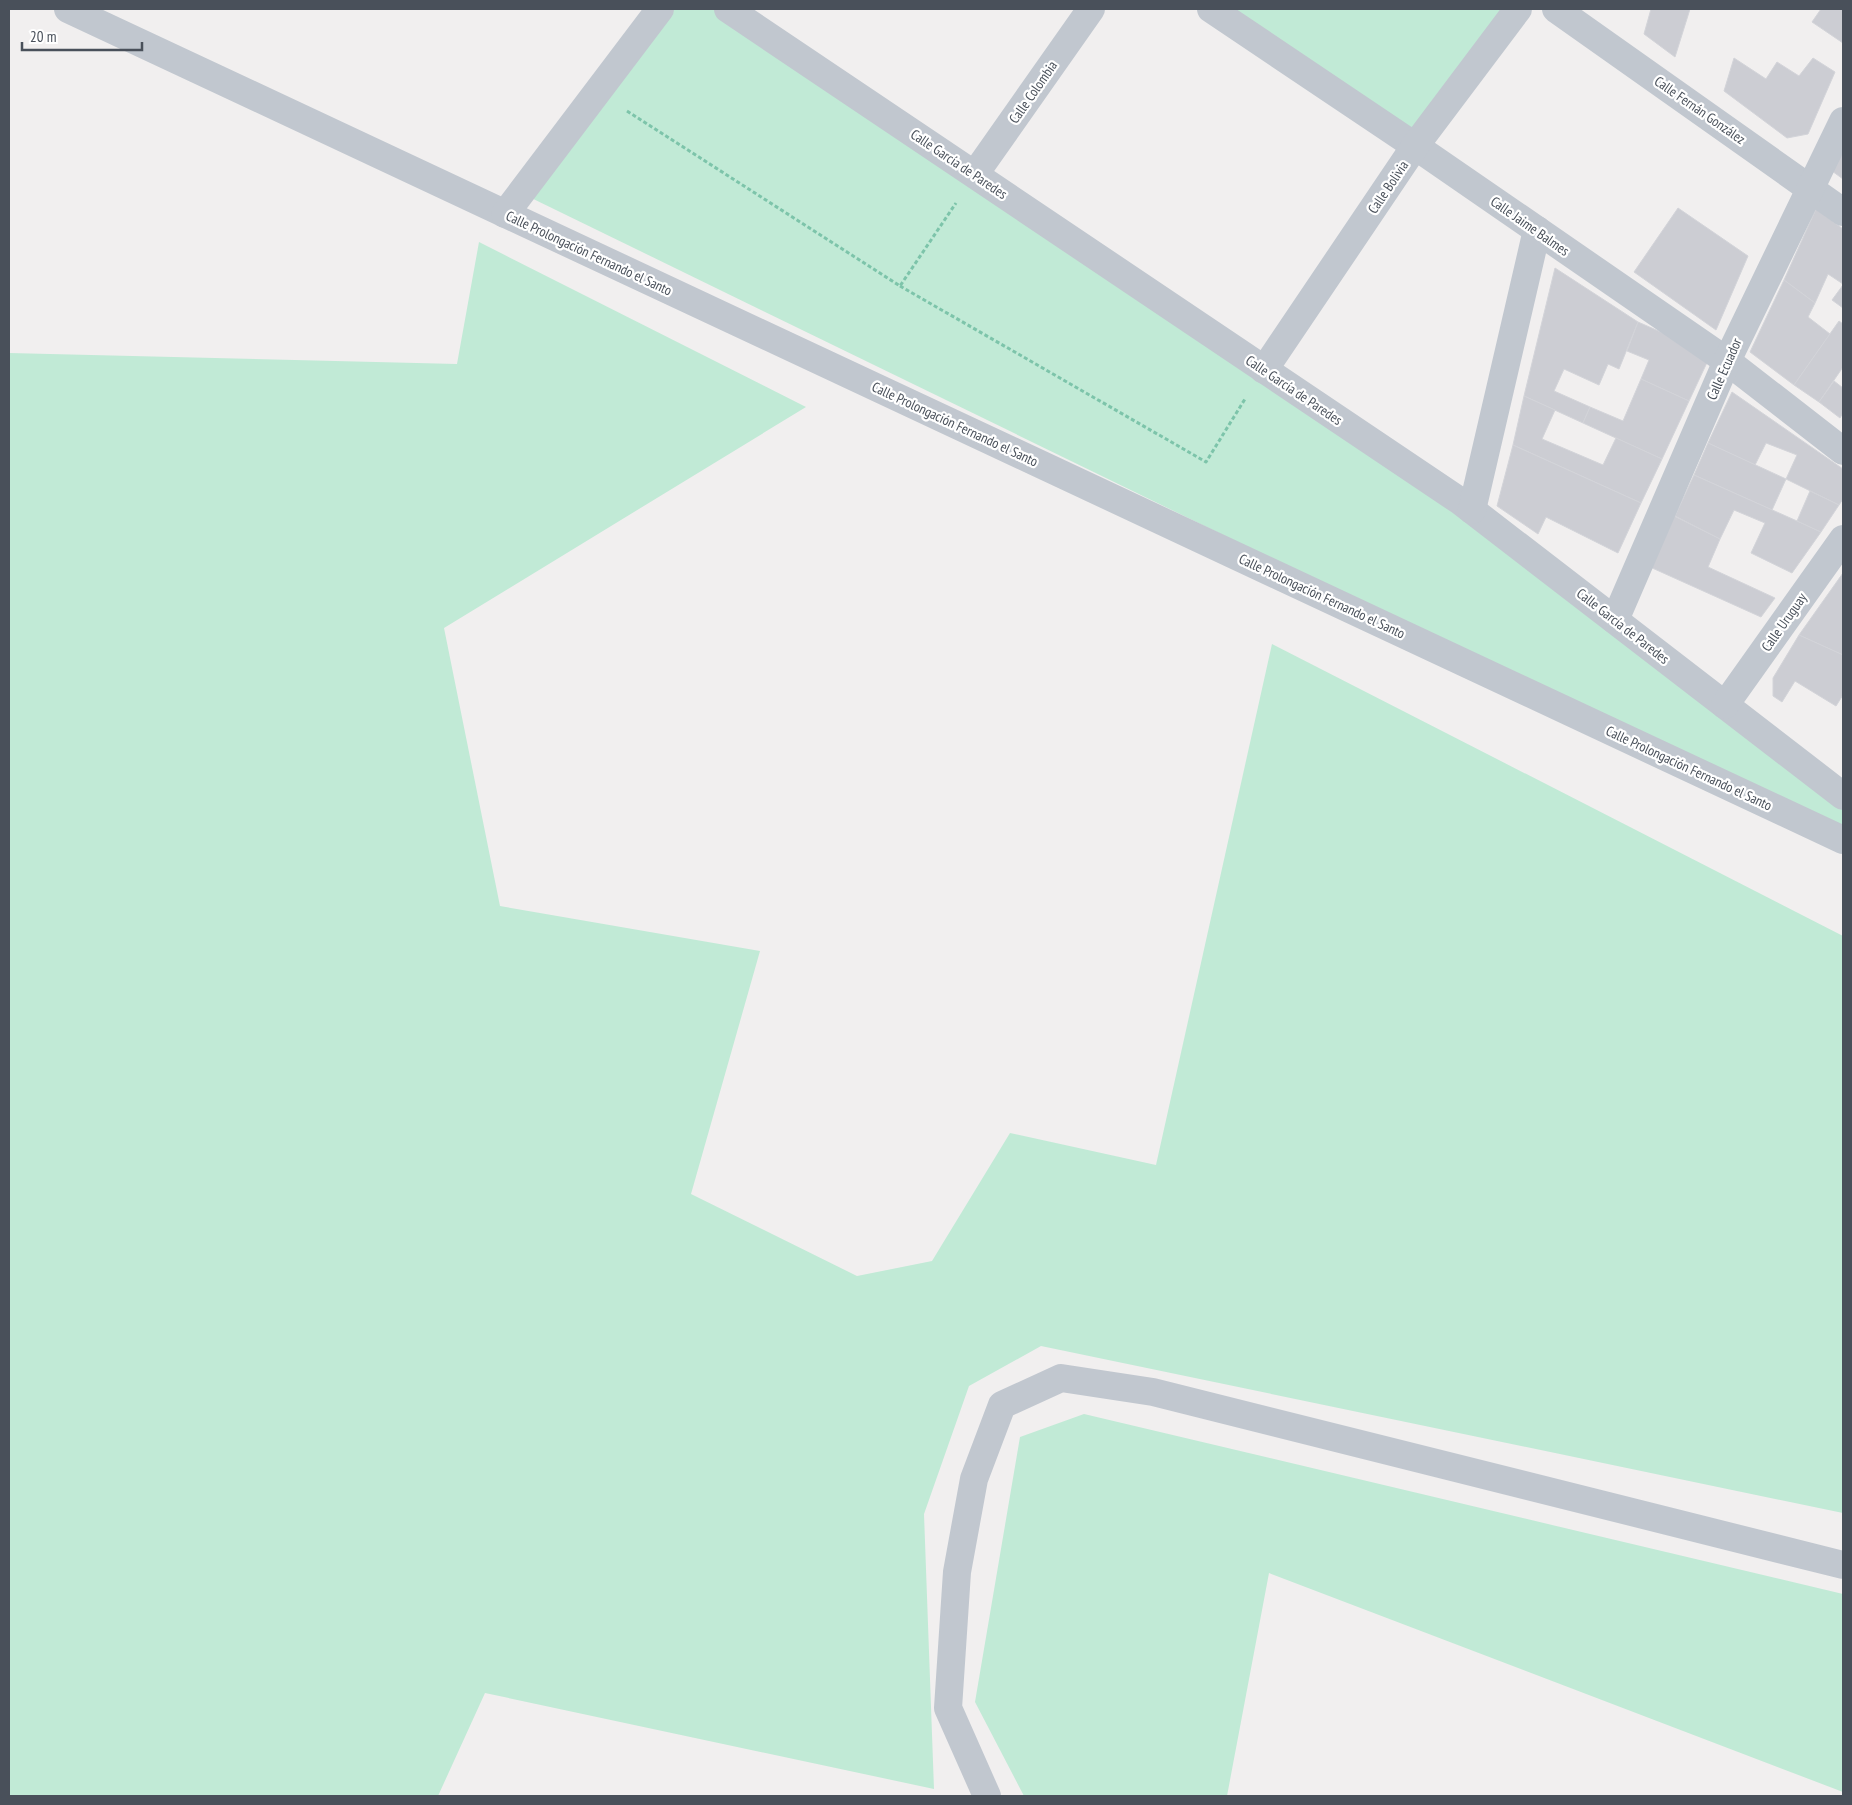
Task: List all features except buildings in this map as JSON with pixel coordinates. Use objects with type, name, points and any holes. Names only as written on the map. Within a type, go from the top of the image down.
[{"type":"street","name":"Calle Prolongación Fernando el Santo","points":[[68,9],[1843,840]]},
{"type":"street","points":[[505,214],[660,9]]},
{"type":"street","name":"Calle García de Paredes","points":[[728,9],[1472,510],[1843,796]]},
{"type":"street","name":"Calle Colombia","points":[[975,174],[1091,9]]},
{"type":"street","name":"Calle Jaime Balmes","points":[[1211,9],[1415,146],[1726,360],[1843,451]]},
{"type":"street","name":"Calle Bolivia","points":[[1264,370],[1415,146],[1518,9]]},
{"type":"street","name":"Calle Fernán González","points":[[1556,9],[1843,212]]},
{"type":"street","name":"Calle Ecuador","points":[[1615,620],[1726,360],[1843,122]]},
{"type":"street","points":[[1472,510],[1537,230]]},
{"type":"street","name":"Calle Uruguay","points":[[1725,705],[1843,539]]},
{"type":"street","points":[[987,1796],[948,1708],[957,1572],[974,1479],[1002,1405],[1061,1378],[1153,1392],[1843,1565]]},
{"type":"path","points":[[598,92],[900,286],[1206,462],[1264,370]]},
{"type":"path","points":[[900,286],[975,174]]},
{"type":"green space","points":[[660,9],[728,9],[1264,370],[1843,796],[1843,837],[521,193]]},
{"type":"green space","points":[[1211,9],[1518,9],[1415,146]]},
{"type":"green space","points":[[479,242],[806,407],[444,628],[500,906],[760,951],[691,1194],[857,1276],[932,1261],[1010,1133],[1156,1165],[1272,644],[1843,936],[1843,1513],[1041,1346],[969,1386],[924,1514],[934,1789],[485,1693],[438,1796],[9,1796],[9,353],[457,364]]},
{"type":"green space","points":[[1084,1414],[1843,1594],[1843,1792],[1269,1573],[1227,1796],[1024,1796],[975,1702],[1020,1437]]}]
